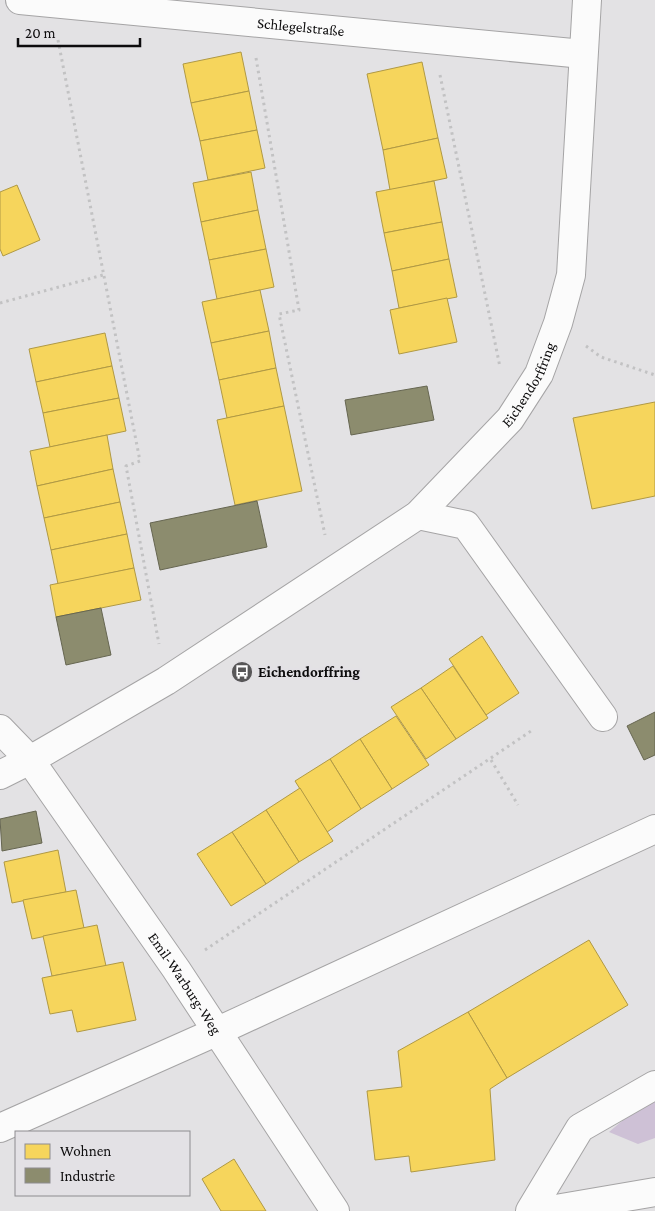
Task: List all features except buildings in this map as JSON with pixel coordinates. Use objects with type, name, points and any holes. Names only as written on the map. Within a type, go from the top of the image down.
[{"type":"street","name":"Schlegelstraße","points":[[20,0],[583,54]]},
{"type":"street","name":"Eichendorffring","points":[[0,775],[30,760],[166,681],[418,515],[510,419],[538,374],[558,323],[571,275],[587,0]]},
{"type":"street","points":[[418,515],[466,525],[603,717]]},
{"type":"street","name":"Emil-Warburg-Weg","points":[[0,729],[30,760],[176,969],[335,1211]]},
{"type":"street","points":[[0,1128],[218,1031],[655,829]]},
{"type":"street","points":[[530,1211],[580,1128],[655,1085]]},
{"type":"street","points":[[544,1211],[655,1192]]},
{"type":"path","points":[[51,4],[140,461],[126,466],[166,681]]},
{"type":"path","points":[[250,22],[299,310],[279,314],[333,572]]},
{"type":"path","points":[[434,40],[510,419]]},
{"type":"path","points":[[0,303],[103,275]]},
{"type":"path","points":[[558,323],[600,357],[655,375]]},
{"type":"path","points":[[176,969],[491,760],[531,731]]},
{"type":"path","points":[[491,760],[518,805]]},
{"type":"shaded area","points":[[655,1100],[655,1138],[638,1144],[609,1132],[634,1111]]},
{"type":"place","name":"Eichendorffring","points":[[242,672]]}]
